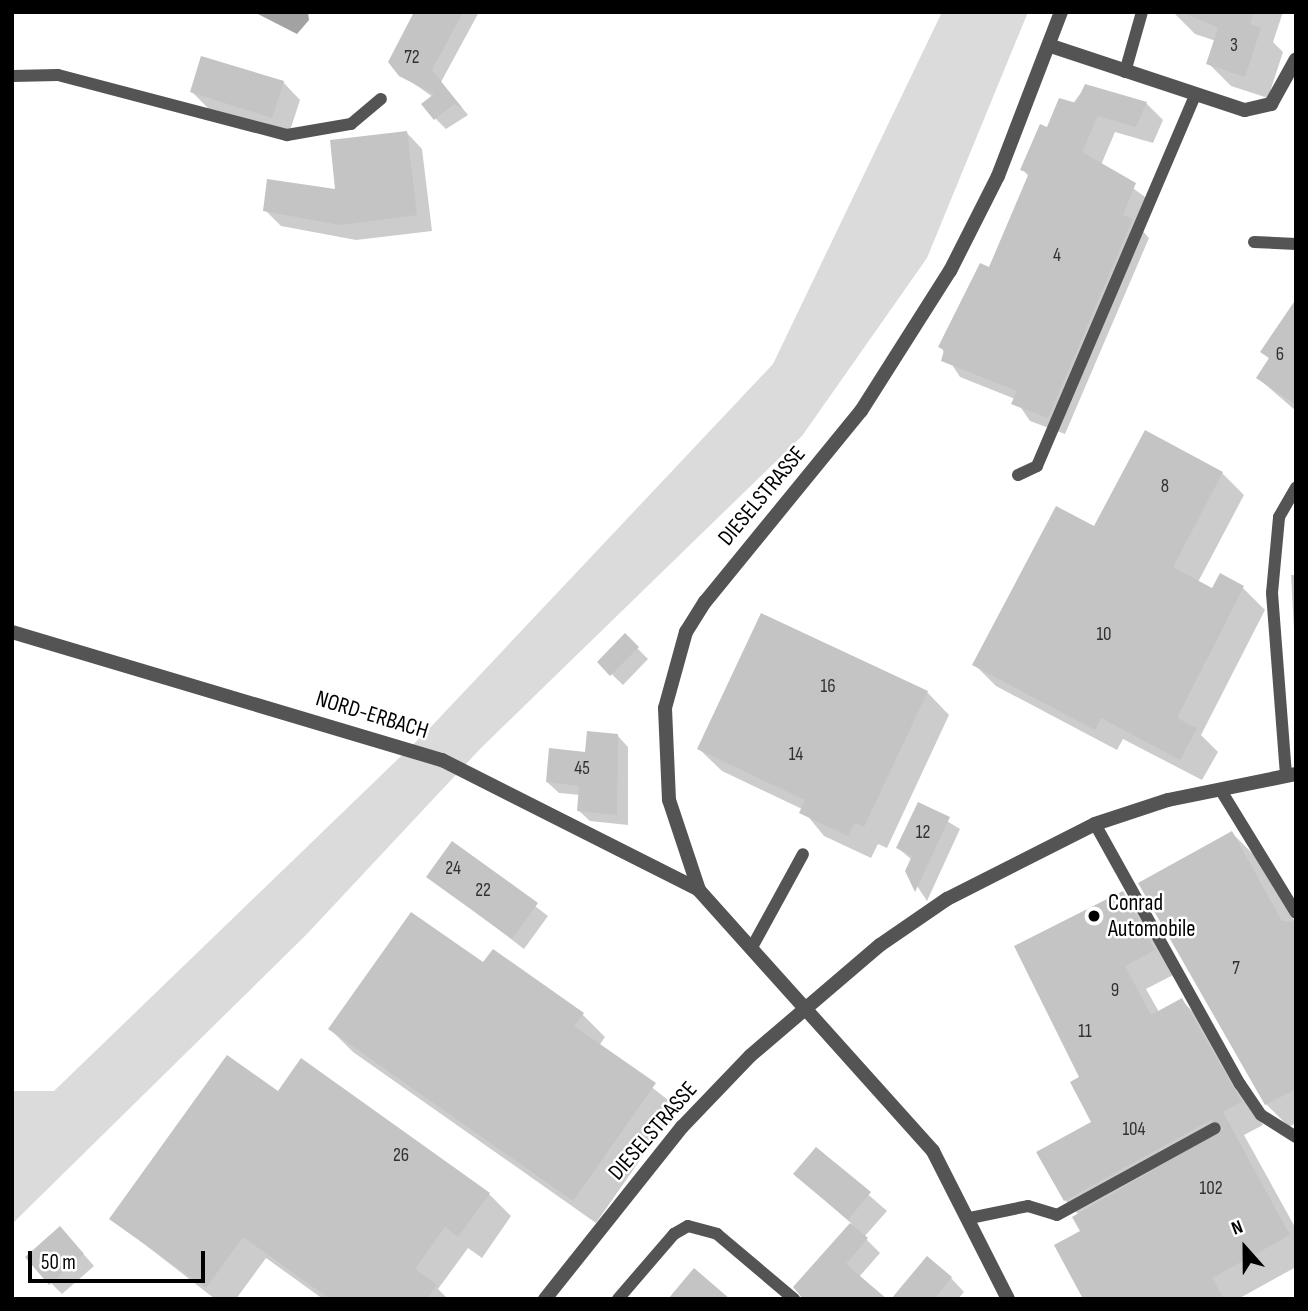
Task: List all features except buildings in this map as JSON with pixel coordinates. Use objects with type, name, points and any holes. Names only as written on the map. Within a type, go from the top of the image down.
[{"type":"street","name":"DIESELSTRASSE","points":[[1008,1299],[970,1218],[933,1151],[807,1004],[751,949],[699,890],[681,846],[664,757],[665,708],[686,632],[892,366],[998,176],[1051,46],[1061,12]]},
{"type":"street","points":[[1051,46],[1195,96],[1260,110],[1283,88],[1296,59]]},
{"type":"street","name":"NORD-ERBACH","points":[[12,632],[442,760],[699,890]]},
{"type":"street","name":"DIESELSTRASSE","points":[[545,1299],[682,1127],[807,1004],[947,899],[1095,824],[1220,789],[1291,775]]},
{"type":"lane","points":[[1125,72],[1142,12]]},
{"type":"lane","points":[[12,76],[58,75],[287,135],[351,124],[381,99]]},
{"type":"lane","points":[[1018,475],[1037,466],[1195,96]]},
{"type":"lane","points":[[1254,242],[1296,244]]},
{"type":"lane","points":[[1291,775],[1272,593],[1279,517],[1296,487]]},
{"type":"lane","points":[[1220,789],[1296,914]]},
{"type":"lane","points":[[1095,824],[1240,1084],[1261,1115],[1296,1137]]},
{"type":"lane","points":[[751,949],[803,854]]},
{"type":"lane","points":[[970,1218],[1028,1206],[1057,1215],[1215,1128]]},
{"type":"lane","points":[[618,1299],[674,1234],[688,1226],[717,1234],[794,1299]]},
{"type":"shaded area","points":[[254,12],[308,12],[309,20],[297,34]]},
{"type":"shaded area","points":[[942,12],[1028,12],[927,258],[802,436],[481,748],[306,935],[12,1224],[12,1091],[54,1091],[427,731],[773,364]]},
{"type":"place","name":"Conrad Automobile","points":[[1094,916]]}]
